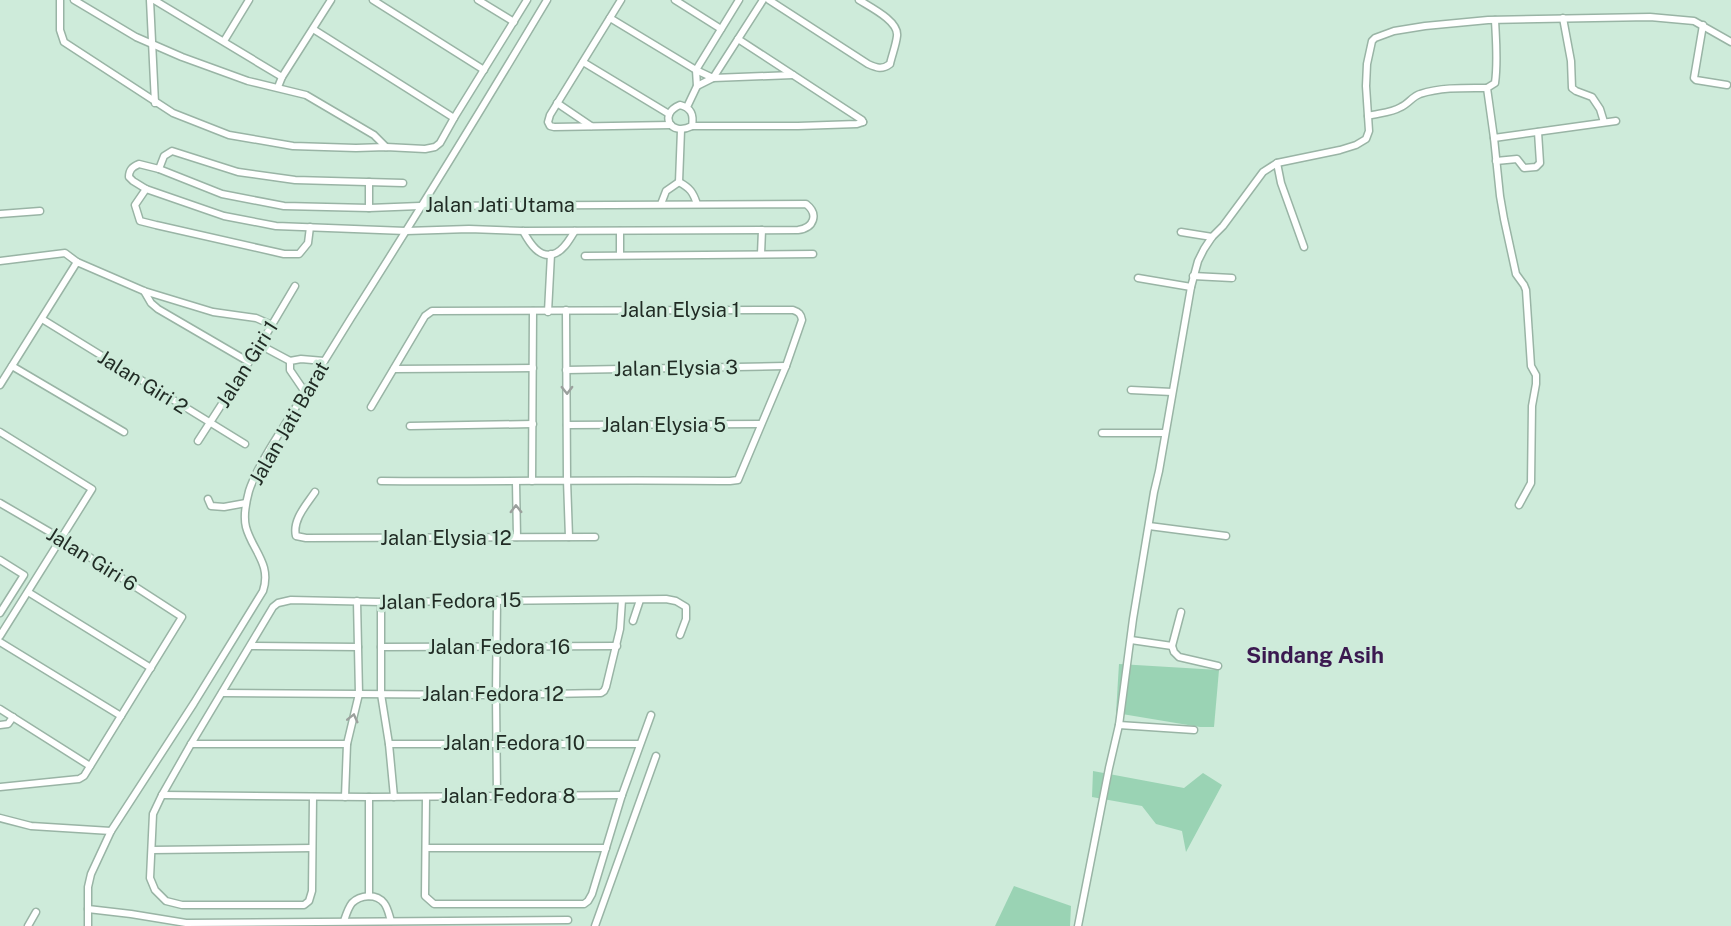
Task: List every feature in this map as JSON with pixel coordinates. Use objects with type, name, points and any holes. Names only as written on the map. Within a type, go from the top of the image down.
[{"type":"street","points":[[60,0],[60,30],[64,42],[154,103],[173,113],[229,135],[293,146],[425,149],[435,147],[440,143],[527,0]]},
{"type":"street","points":[[74,0],[136,37],[182,57],[248,81],[306,95],[374,135],[386,147]]},
{"type":"street","points":[[150,0],[154,103]]},
{"type":"street","points":[[154,0],[282,77]]},
{"type":"street","points":[[224,41],[249,0]]},
{"type":"street","points":[[278,87],[282,77],[332,0]]},
{"type":"street","points":[[373,0],[484,70]]},
{"type":"street","points":[[478,0],[514,22]]},
{"type":"street","name":"Jalan Jati Barat","points":[[88,926],[88,887],[91,874],[111,831],[263,591],[266,578],[261,556],[246,529],[245,512],[250,489],[272,444],[547,0]]},
{"type":"street","points":[[621,0],[557,103],[548,122],[550,126],[670,125]]},
{"type":"street","points":[[675,0],[721,29]]},
{"type":"street","points":[[687,107],[697,86],[696,70],[739,0]]},
{"type":"street","points":[[713,78],[763,0]]},
{"type":"street","points":[[769,0],[868,64],[884,69],[890,64],[897,35],[895,25],[859,0]]},
{"type":"street","points":[[1077,926],[1119,725],[1149,526],[1193,276],[1197,261],[1212,237],[1223,226],[1260,175],[1277,163],[1356,145],[1366,139],[1369,131],[1367,64],[1372,41],[1375,38],[1394,31],[1425,26],[1495,20],[1650,17],[1694,21],[1731,42]]},
{"type":"street","points":[[610,18],[713,78]]},
{"type":"street","points":[[1563,18],[1571,61],[1572,88],[1592,96],[1600,109],[1604,122]]},
{"type":"street","points":[[1368,116],[1394,111],[1417,95],[1450,88],[1487,88],[1495,83],[1497,50],[1495,20]]},
{"type":"street","points":[[1703,25],[1694,78],[1727,85]]},
{"type":"street","points":[[313,29],[454,118]]},
{"type":"street","points":[[692,126],[692,112],[687,107],[680,105],[673,108],[668,120],[675,129],[681,130],[692,126],[809,126],[863,122],[738,39]]},
{"type":"street","points":[[583,62],[669,114]]},
{"type":"street","points":[[697,86],[713,78],[793,75]]},
{"type":"street","points":[[1487,88],[1500,196],[1516,274],[1526,290],[1531,366],[1536,375],[1531,483],[1519,505]]},
{"type":"street","points":[[557,103],[591,126]]},
{"type":"street","points":[[1494,138],[1616,121]]},
{"type":"street","points":[[679,182],[681,130]]},
{"type":"street","points":[[1496,161],[1517,159],[1524,168],[1536,166],[1540,163],[1538,132]]},
{"type":"street","points":[[159,169],[164,156],[172,151],[238,172],[295,180],[404,183]]},
{"type":"street","points":[[1277,163],[1281,183],[1304,247]]},
{"type":"street","name":"Jalan Jati Utama","points":[[139,164],[159,169],[222,194],[284,206],[369,208],[661,204],[806,204],[811,208],[814,216],[812,224],[807,229],[762,230],[439,229],[406,231],[276,226],[224,216],[146,189],[129,177],[129,172],[139,164]]},
{"type":"street","points":[[369,182],[369,208]]},
{"type":"street","points":[[679,182],[690,188],[697,204]]},
{"type":"street","points":[[661,204],[666,191],[679,182]]},
{"type":"street","points":[[146,189],[135,205],[140,221],[156,225],[284,254],[299,254],[308,243],[310,227]]},
{"type":"street","points":[[0,214],[40,211]]},
{"type":"street","points":[[761,254],[762,230]]},
{"type":"street","points":[[523,231],[536,250],[550,254],[555,254],[564,246],[575,231]]},
{"type":"street","points":[[620,231],[620,255]]},
{"type":"street","points":[[1180,232],[1212,237]]},
{"type":"street","points":[[0,261],[64,253],[77,262],[144,291],[213,312],[256,318],[272,325]]},
{"type":"street","points":[[548,312],[550,254]]},
{"type":"street","points":[[585,256],[813,254]]},
{"type":"street","points":[[0,385],[77,262]]},
{"type":"street","points":[[1193,276],[1232,278]]},
{"type":"street","points":[[1138,278],[1191,287]]},
{"type":"street","name":"Jalan Giri 1","points":[[198,441],[295,286]]},
{"type":"street","points":[[144,291],[151,303],[158,309],[249,362]]},
{"type":"street","points":[[566,310],[569,537]]},
{"type":"street","name":"Jalan Elysia 1","points":[[394,369],[425,316],[432,311],[793,310],[801,315],[802,320],[786,366]]},
{"type":"street","points":[[532,481],[533,311]]},
{"type":"street","name":"Jalan Giri 2","points":[[42,319],[245,444]]},
{"type":"street","points":[[260,345],[290,361],[301,359],[324,361]]},
{"type":"street","points":[[290,361],[290,370],[305,392]]},
{"type":"street","points":[[12,366],[124,432]]},
{"type":"street","points":[[381,482],[567,480],[730,482],[738,480],[786,366]]},
{"type":"street","name":"Jalan Elysia 3","points":[[566,370],[786,366]]},
{"type":"street","points":[[371,407],[394,369],[533,368]]},
{"type":"street","points":[[1131,390],[1172,392]]},
{"type":"street","points":[[410,426],[533,424]]},
{"type":"street","name":"Jalan Elysia 5","points":[[567,425],[761,424]]},
{"type":"street","points":[[0,432],[92,489],[0,636]]},
{"type":"street","points":[[1102,433],[1165,433]]},
{"type":"street","points":[[516,482],[517,537]]},
{"type":"street","name":"Jalan Elysia 12","points":[[315,492],[297,521],[294,529],[296,536],[306,538],[596,537]]},
{"type":"street","points":[[208,499],[211,506],[217,508],[246,503]]},
{"type":"street","name":"Jalan Giri 6","points":[[0,503],[60,538],[182,617],[151,668]]},
{"type":"street","points":[[1149,526],[1226,536]]},
{"type":"street","points":[[0,560],[24,575],[1,608]]},
{"type":"street","points":[[0,787],[79,779],[84,776],[151,668],[28,592]]},
{"type":"street","name":"Jalan Fedora 15","points":[[251,646],[273,607],[278,603],[291,600],[381,602],[666,599],[686,607],[686,619],[680,635]]},
{"type":"street","points":[[497,600],[497,796]]},
{"type":"street","points":[[616,646],[622,619],[622,600]]},
{"type":"street","points":[[633,621],[640,600]]},
{"type":"street","points":[[345,797],[346,744],[359,694],[357,602]]},
{"type":"street","points":[[381,602],[381,694],[390,744],[394,797]]},
{"type":"street","points":[[1181,612],[1173,646],[1174,652],[1179,657],[1218,666]]},
{"type":"street","points":[[1131,640],[1173,646]]},
{"type":"street","points":[[0,642],[121,716]]},
{"type":"street","points":[[313,797],[311,898],[304,905],[182,905],[166,901],[155,890],[150,878],[153,814],[191,744],[251,646],[358,647]]},
{"type":"street","name":"Jalan Fedora 16","points":[[381,647],[616,646]]},
{"type":"street","name":"Jalan Fedora 12","points":[[222,693],[496,695],[601,693],[604,691],[616,646]]},
{"type":"street","points":[[0,709],[90,766]]},
{"type":"street","points":[[426,797],[426,896],[434,904],[584,904],[592,894],[622,795],[651,715]]},
{"type":"street","points":[[0,725],[8,724],[13,717]]},
{"type":"street","points":[[1119,725],[1194,730]]},
{"type":"street","points":[[191,744],[346,744]]},
{"type":"street","name":"Jalan Fedora 10","points":[[390,744],[639,744]]},
{"type":"street","points":[[595,926],[656,756]]},
{"type":"street","name":"Jalan Fedora 8","points":[[162,795],[426,797],[622,795]]},
{"type":"street","points":[[369,797],[369,896]]},
{"type":"street","points":[[0,818],[31,826],[111,831]]},
{"type":"street","points":[[152,850],[312,848]]},
{"type":"street","points":[[426,848],[606,848]]},
{"type":"street","points":[[344,921],[346,912],[354,901],[369,896],[383,902],[391,921]]},
{"type":"street","points":[[88,909],[186,923],[391,921],[425,924],[568,920]]},
{"type":"street","points":[[28,926],[36,912]]},
{"type":"green space","points":[[1119,664],[1219,670],[1214,727],[1200,727],[1116,713]]},
{"type":"green space","points":[[1093,771],[1184,788],[1203,773],[1222,785],[1186,852],[1182,831],[1156,824],[1142,806],[1092,797]]},
{"type":"green space","points":[[1014,886],[1071,906],[1070,926],[995,926]]},
{"type":"district","name":"Sindang Asih","points":[[1315,655]]}]
